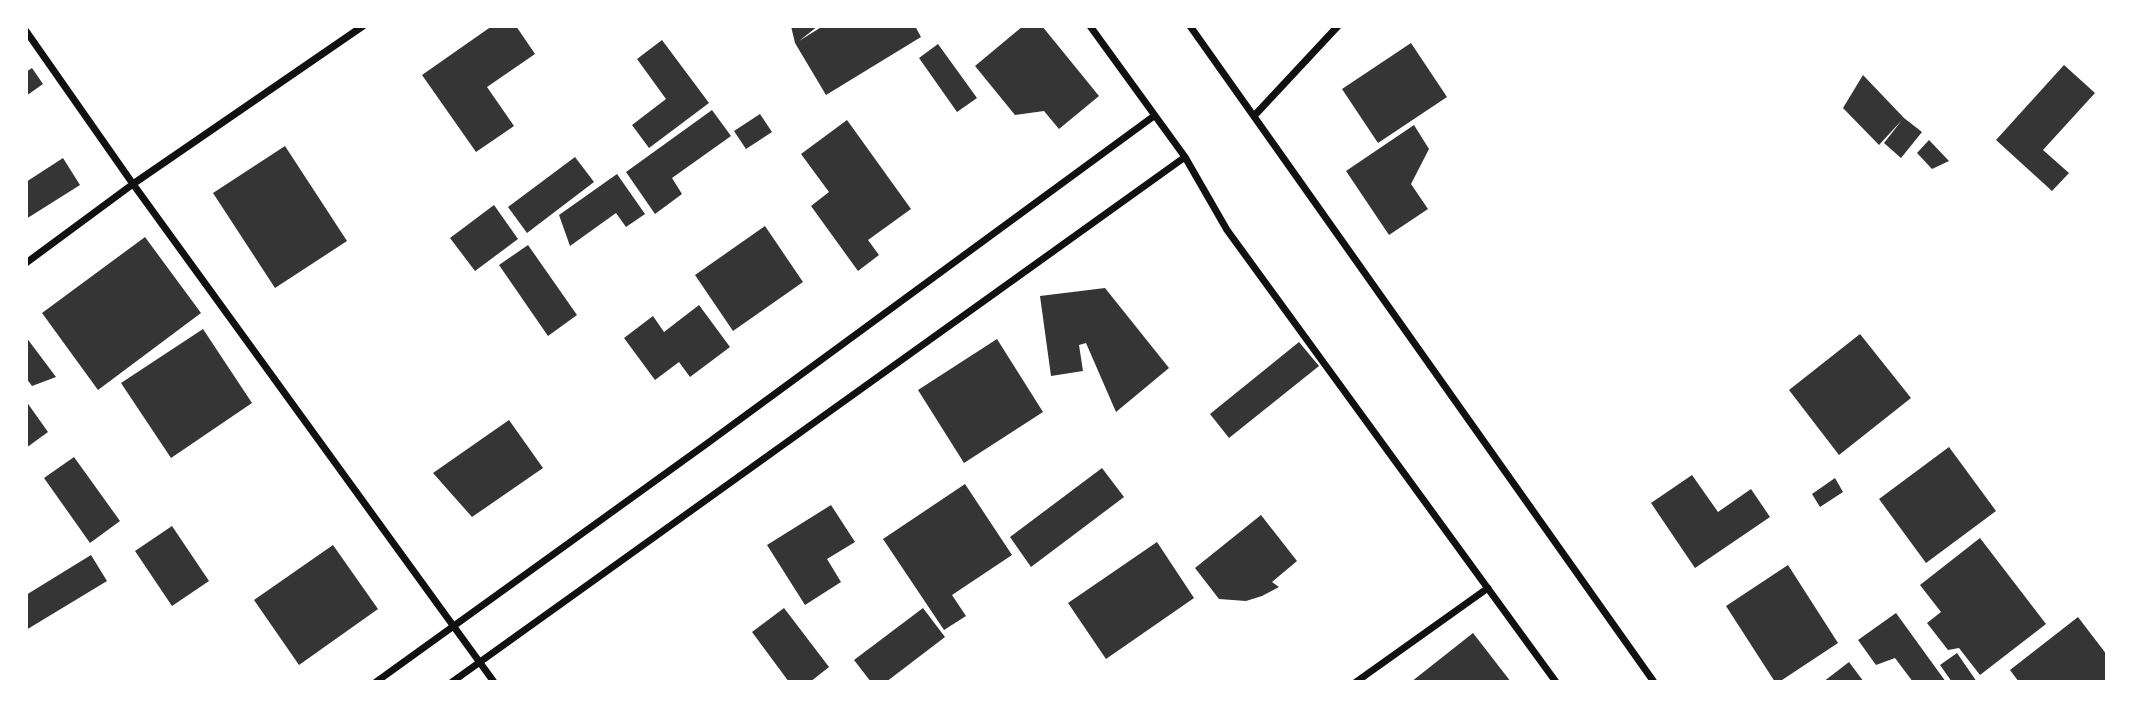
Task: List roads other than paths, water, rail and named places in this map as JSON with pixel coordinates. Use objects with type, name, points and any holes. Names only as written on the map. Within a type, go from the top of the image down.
[{"type":"street","points":[[26,263],[133,184],[363,26]]},
{"type":"street","points":[[1090,26],[1185,157],[1227,230],[1556,682]]},
{"type":"street","points":[[1190,26],[1654,682]]},
{"type":"street","points":[[1254,116],[1338,26]]},
{"type":"street","points":[[26,31],[133,184],[494,682]]},
{"type":"street","points":[[376,682],[1154,116]]},
{"type":"street","points":[[452,682],[1185,157]]},
{"type":"street","points":[[1356,682],[1488,588]]}]
